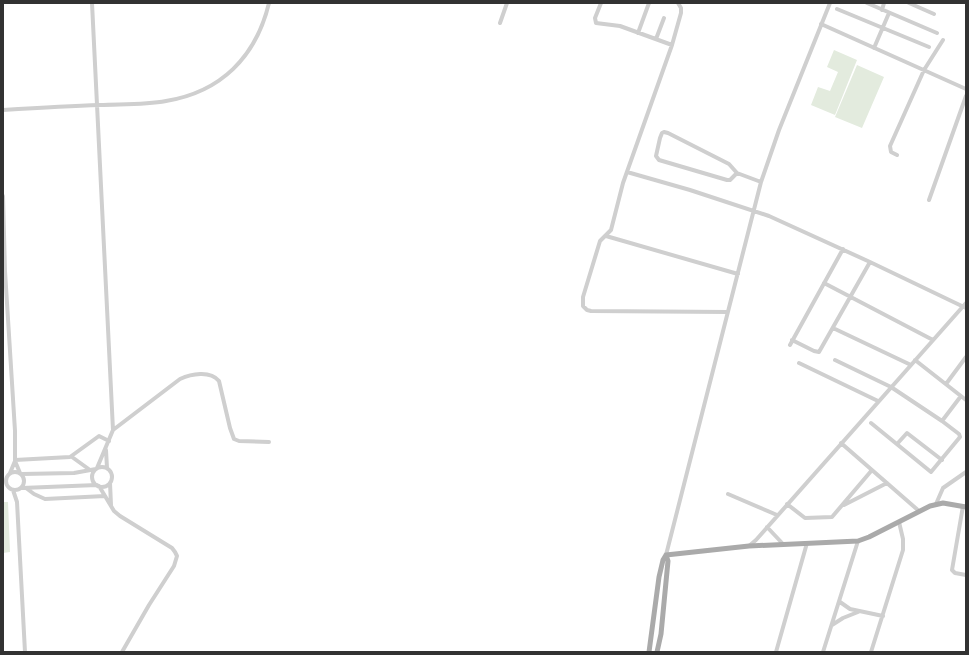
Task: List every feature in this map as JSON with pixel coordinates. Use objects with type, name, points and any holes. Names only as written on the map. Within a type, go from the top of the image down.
[{"type":"main road","points":[[649,652],[659,577],[662,560],[666,555],[749,546],[858,541],[870,537],[919,511],[936,504],[964,507]]},
{"type":"main road","points":[[659,650],[668,561],[666,555]]},
{"type":"street","points":[[92,3],[113,430],[92,477],[93,482],[98,486],[111,506],[120,516],[172,548],[177,556],[174,566],[148,605],[122,652]]},
{"type":"street","points":[[3,110],[164,101],[196,93],[216,83],[232,71],[249,51],[258,34],[269,3]]},
{"type":"street","points":[[500,24],[507,3]]},
{"type":"street","points":[[601,3],[594,18],[595,22],[620,26],[672,45]]},
{"type":"street","points":[[638,33],[649,3]]},
{"type":"street","points":[[678,3],[681,8],[681,13],[672,45],[621,189],[611,230],[600,241],[582,302],[583,306],[587,310],[728,312]]},
{"type":"street","points":[[666,555],[761,182],[779,130],[830,3]]},
{"type":"street","points":[[867,3],[937,32]]},
{"type":"street","points":[[882,10],[884,3]]},
{"type":"street","points":[[909,3],[934,14]]},
{"type":"street","points":[[838,9],[929,47]]},
{"type":"street","points":[[874,48],[889,13]]},
{"type":"street","points":[[656,39],[664,18]]},
{"type":"street","points":[[821,24],[966,88]]},
{"type":"street","points":[[897,155],[891,152],[890,146],[924,70],[943,40]]},
{"type":"street","points":[[929,200],[966,96]]},
{"type":"street","points":[[737,173],[730,180],[727,180],[659,160],[656,156],[661,135],[664,132],[668,133],[729,164],[737,173],[761,182]]},
{"type":"street","points":[[627,172],[769,216],[965,305],[878,401],[756,540],[749,546]]},
{"type":"street","points":[[3,196],[5,271],[15,431],[15,460],[25,481],[17,502]]},
{"type":"street","points":[[606,236],[738,274]]},
{"type":"street","points":[[790,345],[843,249]]},
{"type":"street","points":[[792,340],[818,352],[870,262]]},
{"type":"street","points":[[824,284],[933,340]]},
{"type":"street","points":[[833,328],[911,365]]},
{"type":"street","points":[[946,384],[966,357]]},
{"type":"street","points":[[835,360],[891,388],[942,421],[960,436],[942,460],[932,471],[930,471],[871,423]]},
{"type":"street","points":[[915,360],[966,400]]},
{"type":"street","points":[[799,363],[878,401]]},
{"type":"street","points":[[113,430],[180,379],[191,374],[210,375],[214,376],[220,381],[232,436],[234,439],[239,442],[269,442]]},
{"type":"street","points":[[942,421],[961,396]]},
{"type":"street","points":[[897,444],[907,433],[942,460]]},
{"type":"street","points":[[15,460],[72,457],[99,436],[109,441]]},
{"type":"street","points":[[841,443],[919,511]]},
{"type":"street","points":[[106,448],[107,468],[112,474],[110,483],[111,506]]},
{"type":"street","points":[[72,457],[90,470]]},
{"type":"street","points":[[15,460],[7,476],[5,485],[13,490],[17,502],[25,652]]},
{"type":"street","points":[[7,476],[15,472],[21,474],[74,472],[102,467],[107,468]]},
{"type":"street","points":[[787,504],[807,519],[832,517],[872,470]]},
{"type":"street","points":[[936,504],[942,490],[966,472]]},
{"type":"street","points":[[13,490],[23,488],[106,486],[110,483]]},
{"type":"street","points":[[842,506],[888,483]]},
{"type":"street","points":[[23,488],[46,499],[105,496]]},
{"type":"street","points":[[728,494],[778,515]]},
{"type":"street","points":[[964,507],[952,570],[955,573],[966,575]]},
{"type":"street","points":[[871,652],[903,550],[903,538],[899,522]]},
{"type":"street","points":[[767,527],[783,544]]},
{"type":"street","points":[[823,652],[858,541]]},
{"type":"street","points":[[776,652],[807,543]]},
{"type":"street","points":[[840,602],[846,607],[858,612],[882,616]]},
{"type":"street","points":[[831,625],[858,612]]},
{"type":"shaded area","points":[[834,50],[857,60],[835,115],[811,105],[818,87],[830,91],[838,72],[827,67]]},
{"type":"shaded area","points":[[857,65],[884,77],[862,128],[835,117]]},
{"type":"shaded area","points":[[3,502],[8,502],[10,552],[3,553]]}]
